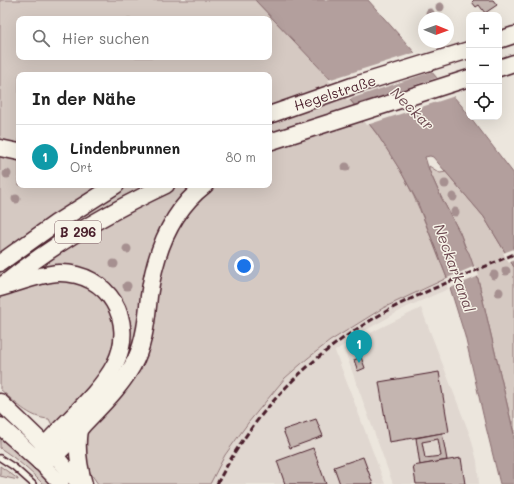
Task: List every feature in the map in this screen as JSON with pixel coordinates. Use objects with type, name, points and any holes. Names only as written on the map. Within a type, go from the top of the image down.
[{"type":"main road","points":[[502,39],[514,35]]},
{"type":"main road","name":"Hegelstraße","points":[[272,114],[352,86],[466,51]]},
{"type":"main road","points":[[502,67],[514,63]]},
{"type":"main road","name":"Hegelstraße","points":[[272,141],[466,79]]},
{"type":"main road","points":[[0,148],[16,151]]},
{"type":"main road","name":"B 296","points":[[0,263],[56,223],[111,188]]},
{"type":"main road","name":"B 296","points":[[0,288],[35,260],[66,239],[98,220],[160,188]]},
{"type":"main road","points":[[50,450],[79,430],[117,388],[129,372],[136,358],[144,331],[151,283],[157,257],[171,223],[183,206],[202,188]]},
{"type":"main road","points":[[0,288],[37,277],[58,273],[73,274],[93,282],[106,291],[111,298],[120,318],[122,336],[115,364],[50,450],[50,458],[40,462],[0,426]]},
{"type":"main road","points":[[0,402],[50,450]]},
{"type":"main road","points":[[79,430],[77,453],[78,464],[84,484]]},
{"type":"street","points":[[50,450],[79,484]]},
{"type":"street","points":[[40,462],[61,484]]},
{"type":"lane","points":[[0,458],[14,467],[33,484]]},
{"type":"shaded area","points":[[0,0],[255,0],[271,16],[16,16],[16,60],[272,60],[272,17],[333,80],[369,123],[385,146],[414,196],[447,278],[383,308],[330,341],[308,358],[285,378],[248,423],[225,455],[210,484],[98,484],[89,471],[84,453],[56,433],[49,419],[35,416],[17,404],[0,389]]},
{"type":"shaded area","points":[[429,166],[440,173],[446,172],[484,217],[514,267],[514,434],[478,279],[460,233],[441,197],[429,170]]},
{"type":"shaded area","points":[[514,249],[514,260],[407,307],[366,330],[335,351],[385,484],[210,484],[225,455],[248,423],[285,378],[308,358],[330,341],[383,308],[404,297]]},
{"type":"shaded area","points":[[421,308],[471,438],[477,461],[479,484],[393,484],[344,349],[378,329]]},
{"type":"shaded area","points":[[0,438],[36,468],[50,484],[43,484],[23,465],[0,448]]},
{"type":"shaded area","points":[[0,466],[18,479],[18,480],[0,476]]},
{"type":"water","points":[[255,0],[368,0],[461,105],[466,112],[466,120],[473,120],[514,174],[514,267],[484,217],[433,157],[425,157],[441,197],[469,253],[478,279],[514,434],[514,484],[500,484],[465,336],[447,278],[417,201],[400,170],[377,134],[352,102],[272,18],[272,16],[270,16]]},
{"type":"pier","points":[[417,52],[434,71],[347,100],[328,80]]},
{"type":"pier","points":[[439,77],[455,96],[367,125],[352,106]]},
{"type":"pier","points":[[514,249],[514,260],[509,263],[503,253]]},
{"type":"pier","points":[[475,266],[479,276],[448,289],[445,279]]},
{"type":"building","points":[[474,0],[493,0],[497,5],[484,12],[479,5],[476,7],[472,2]]},
{"type":"building","points":[[361,357],[365,368],[358,371],[354,360]]},
{"type":"building","points":[[439,372],[449,432],[389,442],[379,382]]},
{"type":"building","points":[[316,419],[323,436],[290,448],[283,430]]},
{"type":"building","points":[[442,433],[447,460],[420,465],[416,438]],"holes":[[[438,439],[441,456],[425,458],[422,442]]]},
{"type":"building","points":[[313,448],[326,484],[285,484],[277,461]]},
{"type":"building","points":[[363,457],[373,484],[340,484],[334,467]]},
{"type":"building","points":[[461,458],[465,484],[416,484],[413,466]]},
{"type":"railway","points":[[217,484],[233,455],[272,403],[294,379],[343,338],[400,304],[514,254]]},
{"type":"place","name":"Lindenbrunnen","points":[[359,363]]},
{"type":"water label","name":"Neckar","points":[[412,109]]},
{"type":"water label","name":"Neckarkanal","points":[[454,268]]}]
